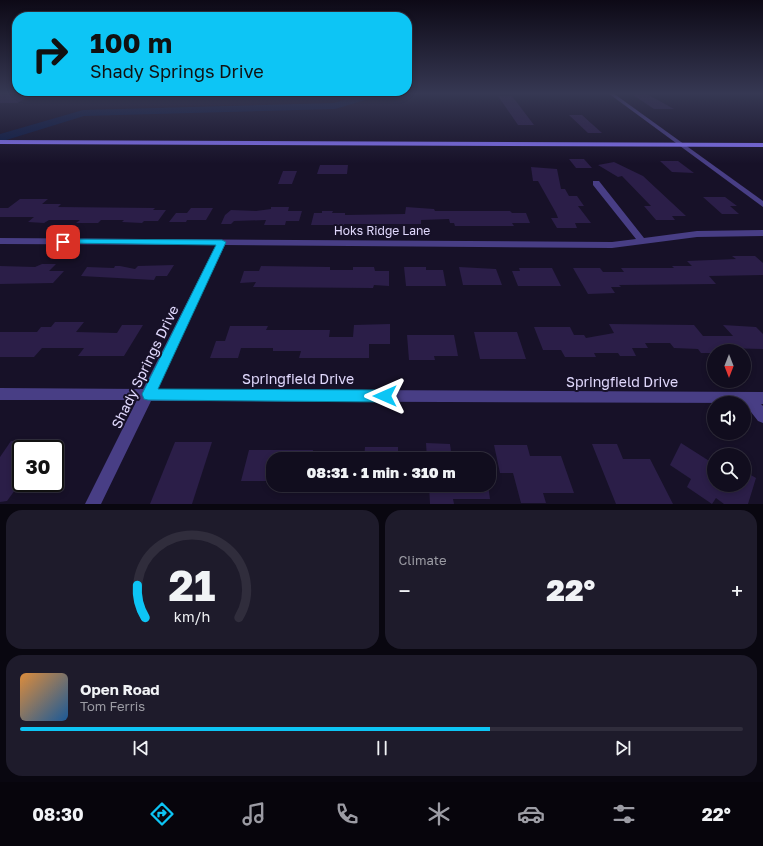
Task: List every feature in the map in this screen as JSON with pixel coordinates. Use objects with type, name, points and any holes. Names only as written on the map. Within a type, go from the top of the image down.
[{"type":"street","points":[[642,117],[763,205]]},
{"type":"street","points":[[2,142],[763,145]]},
{"type":"street","points":[[596,184],[643,242]]},
{"type":"street","name":"Hoks Ridge Lane","points":[[0,241],[612,245],[697,234],[763,233]]},
{"type":"street","name":"Shady Springs Drive","points":[[93,504],[222,242]]},
{"type":"street","name":"Springfield Drive","points":[[0,394],[707,398]]},
{"type":"street","name":"Springfield Drive","points":[[751,398],[763,398]]},
{"type":"street","points":[[751,402],[763,417]]},
{"type":"building","points":[[512,117],[528,117],[534,125],[518,125]]},
{"type":"building","points":[[571,117],[584,117],[602,133],[588,133]]},
{"type":"building","points":[[569,159],[584,159],[592,168],[576,168]]},
{"type":"building","points":[[660,161],[678,161],[694,173],[672,172]]},
{"type":"building","points":[[614,162],[643,176],[686,216],[672,216],[675,220],[656,220],[644,206],[651,206],[622,176],[618,177],[598,165]]},
{"type":"building","points":[[320,165],[348,165],[347,174],[317,174]]},
{"type":"building","points":[[531,167],[557,169],[561,189],[565,189],[569,196],[577,196],[584,206],[578,206],[591,223],[575,223],[577,228],[557,228],[551,218],[558,218],[556,213],[538,181],[533,181]]},
{"type":"building","points":[[283,171],[297,171],[292,184],[278,184]]},
{"type":"building","points":[[703,197],[725,197],[737,206],[730,206],[739,214],[722,214]]},
{"type":"building","points":[[20,199],[48,199],[42,204],[61,204],[58,207],[155,208],[153,210],[166,210],[158,221],[144,221],[142,223],[122,222],[124,220],[101,220],[98,223],[76,223],[80,220],[49,220],[44,223],[28,222],[34,217],[0,217],[0,208],[8,208]]},
{"type":"building","points":[[271,207],[289,207],[288,211],[302,211],[299,221],[286,221],[285,225],[264,225],[266,220],[234,221],[231,224],[221,224],[225,215],[231,210],[256,211],[271,209]]},
{"type":"building","points":[[406,207],[434,209],[435,211],[510,211],[512,213],[526,213],[530,223],[512,223],[514,226],[455,226],[454,223],[450,223],[449,219],[421,220],[421,224],[311,225],[314,213],[322,213],[322,211],[345,213],[345,215],[405,214]]},
{"type":"building","points":[[191,208],[213,208],[206,220],[169,222],[176,213],[187,213]]},
{"type":"building","points":[[732,256],[755,256],[763,263],[763,275],[709,276],[716,284],[619,285],[621,287],[611,287],[615,293],[588,294],[573,268],[600,268],[603,272],[624,272],[621,268],[674,268],[672,266],[692,266],[687,261],[736,259]]},
{"type":"building","points":[[42,264],[56,264],[49,271],[64,271],[53,283],[0,284],[0,266],[35,267]]},
{"type":"building","points":[[174,265],[167,276],[156,276],[154,280],[81,276],[87,267],[114,268],[115,266],[120,266],[135,269],[138,266]]},
{"type":"building","points":[[261,266],[330,267],[330,270],[353,270],[353,267],[374,267],[375,271],[389,271],[389,286],[374,285],[373,288],[253,287],[256,282],[240,283],[244,271],[259,271]]},
{"type":"building","points":[[404,267],[426,267],[426,270],[443,270],[446,286],[406,286]]},
{"type":"building","points":[[459,267],[496,269],[502,285],[463,285]]},
{"type":"building","points":[[519,268],[552,268],[561,286],[518,286],[512,271],[520,271]]},
{"type":"building","points":[[55,322],[84,322],[76,332],[117,333],[122,325],[143,325],[124,356],[78,356],[84,348],[42,348],[34,357],[0,357],[0,332],[37,332],[41,327],[51,327]]},
{"type":"building","points":[[390,324],[390,344],[369,344],[369,358],[299,358],[301,351],[273,351],[273,348],[241,348],[238,358],[210,358],[216,341],[225,341],[230,326],[268,326],[266,330],[330,330],[329,337],[353,337],[354,325]]},
{"type":"building","points":[[609,324],[694,325],[703,336],[733,336],[723,325],[756,327],[763,334],[763,349],[751,349],[751,344],[707,344],[707,353],[701,353],[698,349],[674,348],[670,343],[645,343],[648,348],[632,348],[636,356],[620,356],[618,353],[594,353],[596,357],[565,357],[561,350],[543,350],[534,327],[570,327],[574,335],[584,335],[586,338],[614,333]]},
{"type":"building","points":[[474,332],[517,332],[526,359],[480,359]]},
{"type":"building","points":[[407,335],[454,335],[458,356],[434,356],[435,360],[409,360]]},
{"type":"building","points":[[12,441],[12,492],[14,492],[7,501],[0,502],[0,457]]},
{"type":"building","points":[[175,442],[212,442],[192,504],[150,504]]},
{"type":"building","points":[[426,443],[450,444],[451,452],[427,452]]},
{"type":"building","points":[[681,443],[707,460],[707,492],[751,492],[751,475],[756,478],[748,504],[724,504],[716,498],[712,504],[687,487],[691,479],[670,465]]},
{"type":"building","points":[[592,444],[617,444],[623,459],[650,459],[673,504],[616,504]]},
{"type":"building","points":[[494,445],[527,445],[530,456],[561,456],[574,493],[543,493],[546,503],[521,503],[513,473],[500,473]]},
{"type":"building","points":[[365,447],[398,447],[398,452],[365,452]]},
{"type":"building","points":[[249,450],[313,450],[313,452],[266,452],[266,481],[241,481]]},
{"type":"building","points":[[429,492],[489,492],[490,499],[453,499],[454,504],[430,504]]},
{"type":"waterway","points":[[0,138],[71,117]]},
{"type":"route","points":[[63,242],[222,242],[148,394],[385,396]]}]
